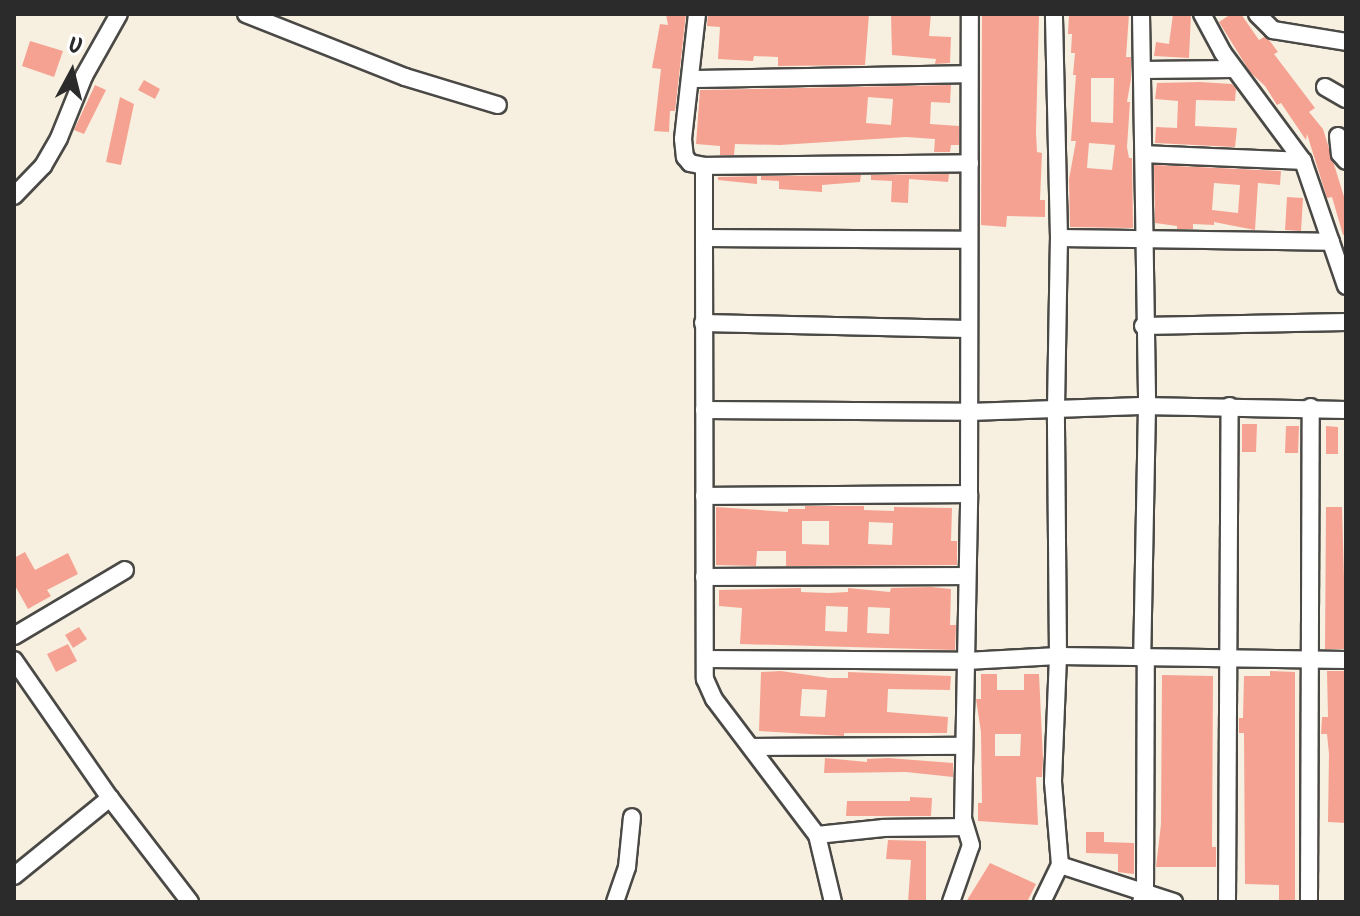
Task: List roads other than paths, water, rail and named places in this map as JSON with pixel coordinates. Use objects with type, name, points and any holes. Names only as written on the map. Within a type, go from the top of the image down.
[{"type":"street","points":[[14,196],[43,166],[54,147],[84,76],[119,14]]},
{"type":"street","points":[[246,14],[405,77],[498,105]]},
{"type":"street","points":[[697,14],[683,149],[690,163],[704,166],[970,163]]},
{"type":"street","points":[[951,902],[971,845],[963,827],[969,494],[970,14]]},
{"type":"street","points":[[1042,902],[1060,865],[1053,781],[1058,656],[1056,408],[1059,238],[1054,14]]},
{"type":"street","points":[[1141,14],[1145,240],[1143,326],[1147,406],[1143,897]]},
{"type":"street","points":[[1202,14],[1233,69],[1303,161],[1346,286]]},
{"type":"street","points":[[1257,14],[1273,30],[1346,42]]},
{"type":"street","points":[[1142,70],[1233,69]]},
{"type":"street","points":[[690,79],[969,74]]},
{"type":"street","points":[[1325,87],[1346,99]]},
{"type":"street","points":[[1338,136],[1340,154],[1346,161]]},
{"type":"street","points":[[1144,154],[1303,161]]},
{"type":"street","points":[[704,166],[707,689],[817,835],[833,902]]},
{"type":"street","points":[[704,238],[968,240]]},
{"type":"street","points":[[1059,238],[1331,242]]},
{"type":"street","points":[[1143,326],[1346,322]]},
{"type":"street","points":[[703,323],[968,329]]},
{"type":"street","points":[[704,410],[969,412],[1147,406],[1346,410]]},
{"type":"street","points":[[1227,902],[1230,406]]},
{"type":"street","points":[[1309,902],[1311,407]]},
{"type":"street","points":[[704,496],[969,494]]},
{"type":"street","points":[[14,636],[125,570]]},
{"type":"street","points":[[704,577],[967,576]]},
{"type":"street","points":[[705,659],[966,661],[1058,656],[1346,660]]},
{"type":"street","points":[[14,660],[110,798],[190,902]]},
{"type":"street","points":[[753,747],[964,746]]},
{"type":"street","points":[[14,876],[110,798]]},
{"type":"street","points":[[615,902],[627,867],[632,817]]},
{"type":"street","points":[[817,835],[884,828],[963,827]]},
{"type":"street","points":[[1060,865],[1143,897],[1174,902]]}]
